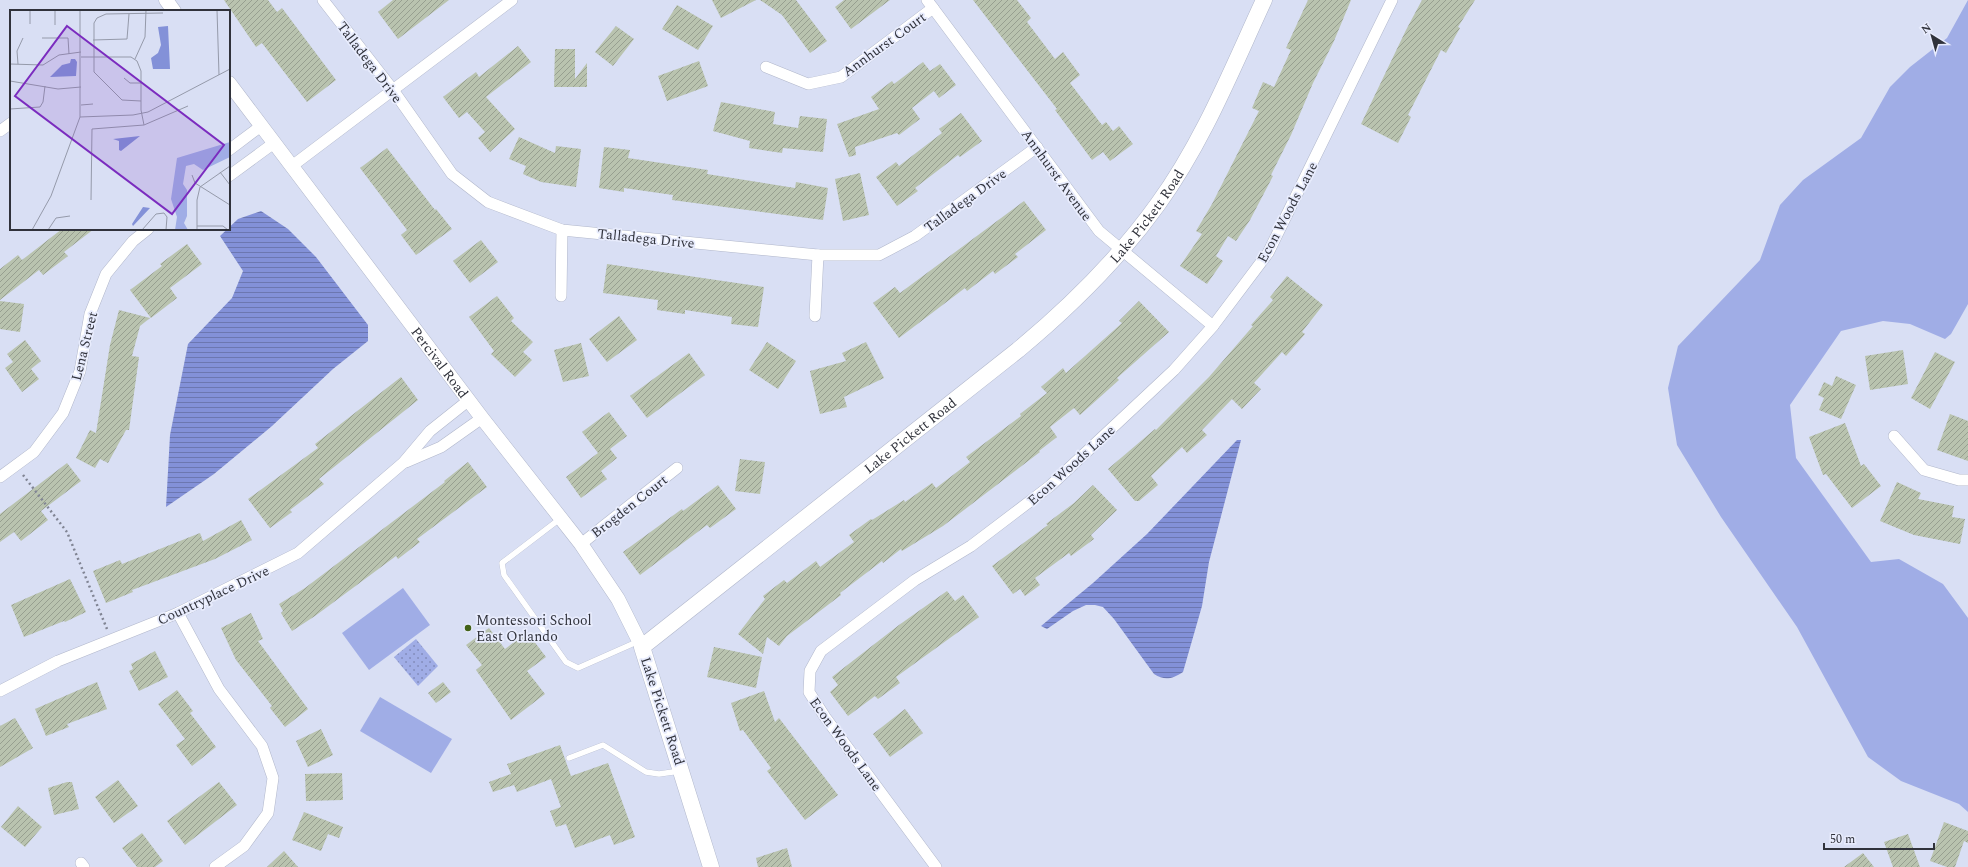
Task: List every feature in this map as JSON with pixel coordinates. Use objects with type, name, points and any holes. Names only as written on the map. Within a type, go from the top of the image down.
[{"type":"main road","name":"Lake Pickett Road","points":[[711,867],[682,770],[641,644],[1018,350],[1081,295],[1122,251],[1159,203],[1189,155],[1218,100],[1264,0]]},
{"type":"street","points":[[166,0],[173,10]]},
{"type":"street","name":"Talladega Drive","points":[[323,0],[393,90],[452,174],[488,202],[562,230],[818,255],[879,255],[915,236],[1037,147]]},
{"type":"street","points":[[292,166],[512,0]]},
{"type":"street","name":"Econ Woods Lane","points":[[936,867],[825,717],[809,692],[810,671],[821,651],[915,580],[971,546],[1050,486],[1174,370],[1214,326],[1268,253],[1392,0]]},
{"type":"street","name":"Annhurst Avenue","points":[[930,4],[1090,220],[1122,251],[1214,326]]},
{"type":"street","name":"Annhurst Court","points":[[766,67],[808,84],[841,77],[930,4]]},
{"type":"street","name":"Percival Road","points":[[230,84],[482,418],[581,544],[618,599],[641,644]]},
{"type":"street","points":[[0,132],[10,124]]},
{"type":"street","points":[[230,149],[261,126]]},
{"type":"street","points":[[230,175],[274,143]]},
{"type":"street","name":"Lena Street","points":[[0,477],[34,452],[63,413],[80,371],[90,314],[106,274],[133,241],[147,230]]},
{"type":"street","points":[[561,296],[562,230]]},
{"type":"street","points":[[814,316],[818,255]]},
{"type":"street","name":"Countryplace Drive","points":[[0,691],[58,661],[178,613],[298,553],[403,463],[430,431],[469,400]]},
{"type":"street","name":"Countryplace Drive","points":[[403,463],[441,447],[482,418]]},
{"type":"street","points":[[1894,436],[1924,470],[1959,480],[1968,480]]},
{"type":"street","name":"Brogden Court","points":[[581,544],[677,468]]},
{"type":"street","points":[[178,613],[219,689],[262,746],[273,778],[268,813],[244,846],[215,867]]},
{"type":"lane","points":[[561,518],[502,564],[504,575],[566,662],[578,668],[641,644]]},
{"type":"lane","points":[[569,758],[603,745],[646,772],[659,774],[682,770]]},
{"type":"path","points":[[16,465],[67,532],[112,640]]},
{"type":"shaded area","points":[[1968,0],[1968,304],[1951,334],[1945,339],[1910,324],[1883,321],[1841,331],[1790,405],[1796,458],[1871,562],[1899,559],[1943,584],[1968,618],[1968,812],[1959,804],[1901,781],[1868,757],[1797,627],[1721,517],[1677,445],[1668,388],[1678,346],[1760,260],[1780,205],[1803,180],[1861,138],[1890,87],[1910,67],[1947,38]]},
{"type":"shaded area","points":[[261,211],[288,229],[316,257],[368,325],[368,341],[333,369],[272,426],[214,474],[166,507],[170,435],[188,344],[232,298],[243,271],[220,236],[226,230],[230,230],[230,227],[238,219]]},
{"type":"shaded area","points":[[1237,440],[1241,440],[1209,562],[1202,606],[1183,672],[1168,678],[1162,678],[1154,674],[1114,619],[1103,607],[1086,605],[1073,611],[1047,629],[1041,626],[1093,583],[1147,534]]},
{"type":"shaded area","points":[[403,588],[430,625],[369,670],[342,633]]},
{"type":"shaded area","points":[[416,639],[438,666],[418,686],[394,657]]},
{"type":"shaded area","points":[[380,697],[452,739],[431,773],[360,731]]},
{"type":"building","points":[[224,0],[268,0],[277,12],[282,8],[336,80],[307,102],[262,43],[256,47]]},
{"type":"building","points":[[393,0],[449,0],[398,39],[378,12]]},
{"type":"building","points":[[712,0],[756,0],[721,18]]},
{"type":"building","points":[[760,0],[796,0],[827,41],[810,53],[782,15]]},
{"type":"building","points":[[844,0],[890,0],[851,29],[835,7]]},
{"type":"building","points":[[973,0],[1017,0],[1031,18],[1027,22],[1055,59],[1063,52],[1080,75],[1070,83],[1102,125],[1106,122],[1113,131],[1119,126],[1133,144],[1110,161],[1103,152],[1092,160],[1055,110],[1057,109]]},
{"type":"building","points":[[1308,0],[1351,0],[1334,41],[1271,175],[1273,176],[1250,220],[1236,241],[1228,236],[1216,256],[1223,261],[1207,284],[1180,266],[1202,234],[1196,231],[1212,204],[1259,111],[1252,108],[1263,82],[1274,87],[1291,50],[1286,48]]},
{"type":"building","points":[[1422,0],[1475,0],[1458,27],[1460,28],[1446,53],[1441,50],[1408,115],[1411,117],[1398,143],[1361,124]]},
{"type":"building","points":[[677,5],[713,26],[698,50],[662,29]]},
{"type":"building","points":[[616,26],[634,39],[613,66],[595,52]]},
{"type":"building","points":[[518,46],[531,62],[486,97],[515,129],[490,152],[478,138],[485,132],[467,112],[459,118],[443,97],[476,72],[479,77]]},
{"type":"building","points":[[555,49],[575,49],[575,79],[587,63],[587,87],[554,87]]},
{"type":"building","points":[[699,61],[708,86],[667,101],[658,76]]},
{"type":"building","points":[[923,62],[930,71],[940,64],[956,85],[939,98],[934,91],[912,108],[920,119],[899,135],[897,133],[855,147],[856,155],[849,157],[837,124],[879,109],[871,97],[892,81],[894,84]]},
{"type":"building","points":[[721,102],[775,112],[773,124],[798,128],[800,116],[827,119],[823,152],[783,148],[782,153],[749,148],[750,141],[713,131]]},
{"type":"building","points":[[961,113],[982,141],[960,157],[958,155],[915,188],[918,191],[897,206],[876,177],[896,162],[899,166],[942,133],[939,129]]},
{"type":"building","points":[[519,137],[555,153],[556,146],[581,149],[576,187],[541,182],[523,174],[526,166],[509,159]]},
{"type":"building","points":[[604,147],[630,150],[628,158],[708,170],[707,174],[795,188],[796,182],[828,188],[823,220],[672,200],[673,195],[624,188],[624,192],[599,188]]},
{"type":"building","points":[[387,148],[435,210],[436,209],[452,229],[416,255],[401,235],[407,230],[360,168]]},
{"type":"building","points":[[860,173],[869,215],[843,221],[835,179]]},
{"type":"building","points":[[1024,201],[1046,230],[1015,254],[1018,257],[995,274],[993,271],[967,291],[965,288],[899,338],[873,303],[895,287],[900,293]]},
{"type":"building","points":[[61,230],[93,230],[64,252],[68,256],[43,275],[39,270],[0,300],[0,269],[18,255],[22,260]]},
{"type":"building","points":[[481,240],[498,262],[470,283],[453,261]]},
{"type":"building","points":[[187,244],[202,264],[170,288],[177,298],[151,318],[130,290],[162,266],[160,264]]},
{"type":"building","points":[[607,264],[764,287],[758,327],[731,324],[732,317],[685,310],[685,314],[657,310],[658,300],[603,293]]},
{"type":"building","points":[[1287,276],[1323,305],[1302,332],[1305,334],[1286,356],[1282,352],[1254,383],[1261,389],[1242,409],[1232,399],[1202,430],[1207,435],[1187,453],[1182,447],[1151,476],[1158,485],[1139,501],[1135,501],[1108,469],[1155,429],[1156,430],[1209,377],[1253,326],[1251,325],[1273,300],[1270,297]]},
{"type":"building","points":[[497,296],[514,318],[511,321],[533,342],[523,352],[532,360],[515,377],[491,354],[494,351],[469,317]]},
{"type":"building","points":[[0,301],[24,304],[20,332],[0,329]]},
{"type":"building","points":[[1139,301],[1169,332],[1117,378],[1119,380],[1080,415],[1074,408],[1050,427],[1057,437],[1039,451],[1040,452],[943,526],[902,551],[901,549],[883,563],[882,561],[840,593],[841,595],[787,636],[779,646],[767,637],[763,654],[738,634],[765,599],[763,596],[784,580],[787,583],[816,561],[820,567],[854,542],[849,535],[871,519],[872,520],[904,500],[905,502],[932,483],[936,488],[970,462],[966,457],[1021,416],[1020,414],[1047,393],[1041,387],[1063,368],[1066,373],[1122,323],[1119,321]]},
{"type":"building","points":[[119,310],[150,318],[140,326],[132,356],[139,357],[129,430],[126,430],[108,463],[100,459],[95,468],[76,458],[90,430],[96,433],[110,345]]},
{"type":"building","points":[[619,316],[637,340],[607,362],[589,339]]},
{"type":"building","points":[[25,340],[41,361],[31,369],[39,379],[22,392],[5,368],[13,362],[7,354]]},
{"type":"building","points":[[767,342],[796,361],[778,389],[749,370]]},
{"type":"building","points":[[866,342],[884,378],[844,397],[847,407],[820,414],[810,371],[846,361],[842,353]]},
{"type":"building","points":[[581,343],[589,376],[563,382],[554,350]]},
{"type":"building","points":[[1903,350],[1908,384],[1870,390],[1865,356]]},
{"type":"building","points":[[1935,352],[1955,362],[1930,409],[1911,398]]},
{"type":"building","points":[[689,353],[705,375],[647,418],[630,396]]},
{"type":"building","points":[[1836,376],[1856,385],[1841,419],[1819,410],[1824,398],[1818,395],[1824,382],[1832,386]]},
{"type":"building","points":[[401,377],[418,400],[319,479],[324,484],[290,510],[292,512],[270,528],[248,499],[318,448],[315,444]]},
{"type":"building","points":[[609,412],[627,436],[610,449],[617,458],[601,471],[607,479],[581,498],[566,477],[598,453],[582,432]]},
{"type":"building","points":[[1950,414],[1968,421],[1968,461],[1937,450]]},
{"type":"building","points":[[1845,423],[1861,466],[1864,464],[1881,486],[1852,508],[1826,474],[1823,475],[1809,437]]},
{"type":"building","points":[[740,459],[765,462],[760,494],[735,491]]},
{"type":"building","points":[[468,462],[487,487],[417,539],[420,542],[398,559],[396,556],[315,616],[292,631],[281,613],[283,611],[279,604],[305,588],[445,482],[444,481]]},
{"type":"building","points":[[67,463],[81,481],[41,511],[48,520],[21,541],[14,532],[0,542],[0,514]]},
{"type":"building","points":[[1897,482],[1921,493],[1918,499],[1954,506],[1952,517],[1965,519],[1960,544],[1914,535],[1880,521]]},
{"type":"building","points":[[718,485],[736,509],[710,528],[707,525],[640,575],[623,552]]},
{"type":"building","points":[[1093,485],[1117,510],[1091,535],[1094,539],[1071,556],[1069,553],[1035,578],[1040,585],[1025,596],[1020,589],[1013,594],[992,566],[1048,525],[1046,524],[1074,503]]},
{"type":"building","points":[[241,520],[252,540],[215,559],[132,590],[133,592],[106,603],[93,571],[120,560],[122,564],[200,533],[203,541]]},
{"type":"building","points":[[70,579],[86,612],[65,622],[64,621],[24,637],[11,605]]},
{"type":"building","points":[[947,591],[955,601],[963,595],[979,617],[896,677],[900,683],[878,699],[875,696],[848,716],[830,692],[838,685],[832,677],[899,625]]},
{"type":"building","points":[[251,613],[263,639],[258,641],[308,709],[285,727],[270,708],[272,706],[236,660],[221,628]]},
{"type":"building","points":[[489,628],[505,649],[527,632],[546,657],[527,671],[545,694],[511,720],[476,670],[482,665],[466,645]]},
{"type":"building","points":[[714,647],[762,657],[756,688],[707,677]]},
{"type":"building","points":[[155,651],[168,677],[139,691],[129,671],[133,669],[131,664]]},
{"type":"building","points":[[97,682],[107,709],[67,724],[69,727],[46,736],[35,709]]},
{"type":"building","points":[[443,682],[451,692],[436,703],[428,693]]},
{"type":"building","points":[[177,690],[193,711],[190,713],[216,747],[192,766],[176,745],[185,739],[158,704]]},
{"type":"building","points":[[764,691],[775,722],[779,718],[838,795],[805,820],[767,771],[771,768],[743,730],[740,731],[731,703]]},
{"type":"building","points":[[905,709],[923,733],[890,757],[873,734]]},
{"type":"building","points":[[15,718],[33,748],[0,767],[0,726]]},
{"type":"building","points":[[321,729],[333,755],[308,767],[296,741]]},
{"type":"building","points":[[560,745],[571,776],[608,763],[635,837],[614,845],[610,835],[575,848],[566,824],[556,827],[550,811],[561,807],[551,779],[517,792],[514,785],[493,792],[489,782],[511,774],[507,764]]},
{"type":"building","points":[[342,773],[343,800],[306,801],[305,774]]},
{"type":"building","points":[[118,780],[138,806],[114,823],[95,797]]},
{"type":"building","points":[[67,782],[72,782],[79,809],[54,815],[48,788]]},
{"type":"building","points":[[219,782],[237,805],[185,845],[167,821]]},
{"type":"building","points":[[18,806],[42,827],[25,847],[1,827]]},
{"type":"building","points":[[304,812],[343,827],[339,838],[328,834],[321,851],[292,840]]},
{"type":"building","points":[[1944,822],[1968,831],[1968,843],[1964,841],[1955,867],[1947,867],[1930,861]]},
{"type":"building","points":[[142,833],[163,861],[155,867],[137,867],[122,848]]},
{"type":"building","points":[[1908,834],[1920,867],[1893,867],[1884,842]]},
{"type":"building","points":[[787,848],[792,867],[758,867],[756,858]]},
{"type":"building","points":[[284,851],[298,867],[267,867]]},
{"type":"building","points":[[1863,853],[1874,867],[1844,867]]},
{"type":"place","name":"Montessori School East Orlando","points":[[468,628]]}]
